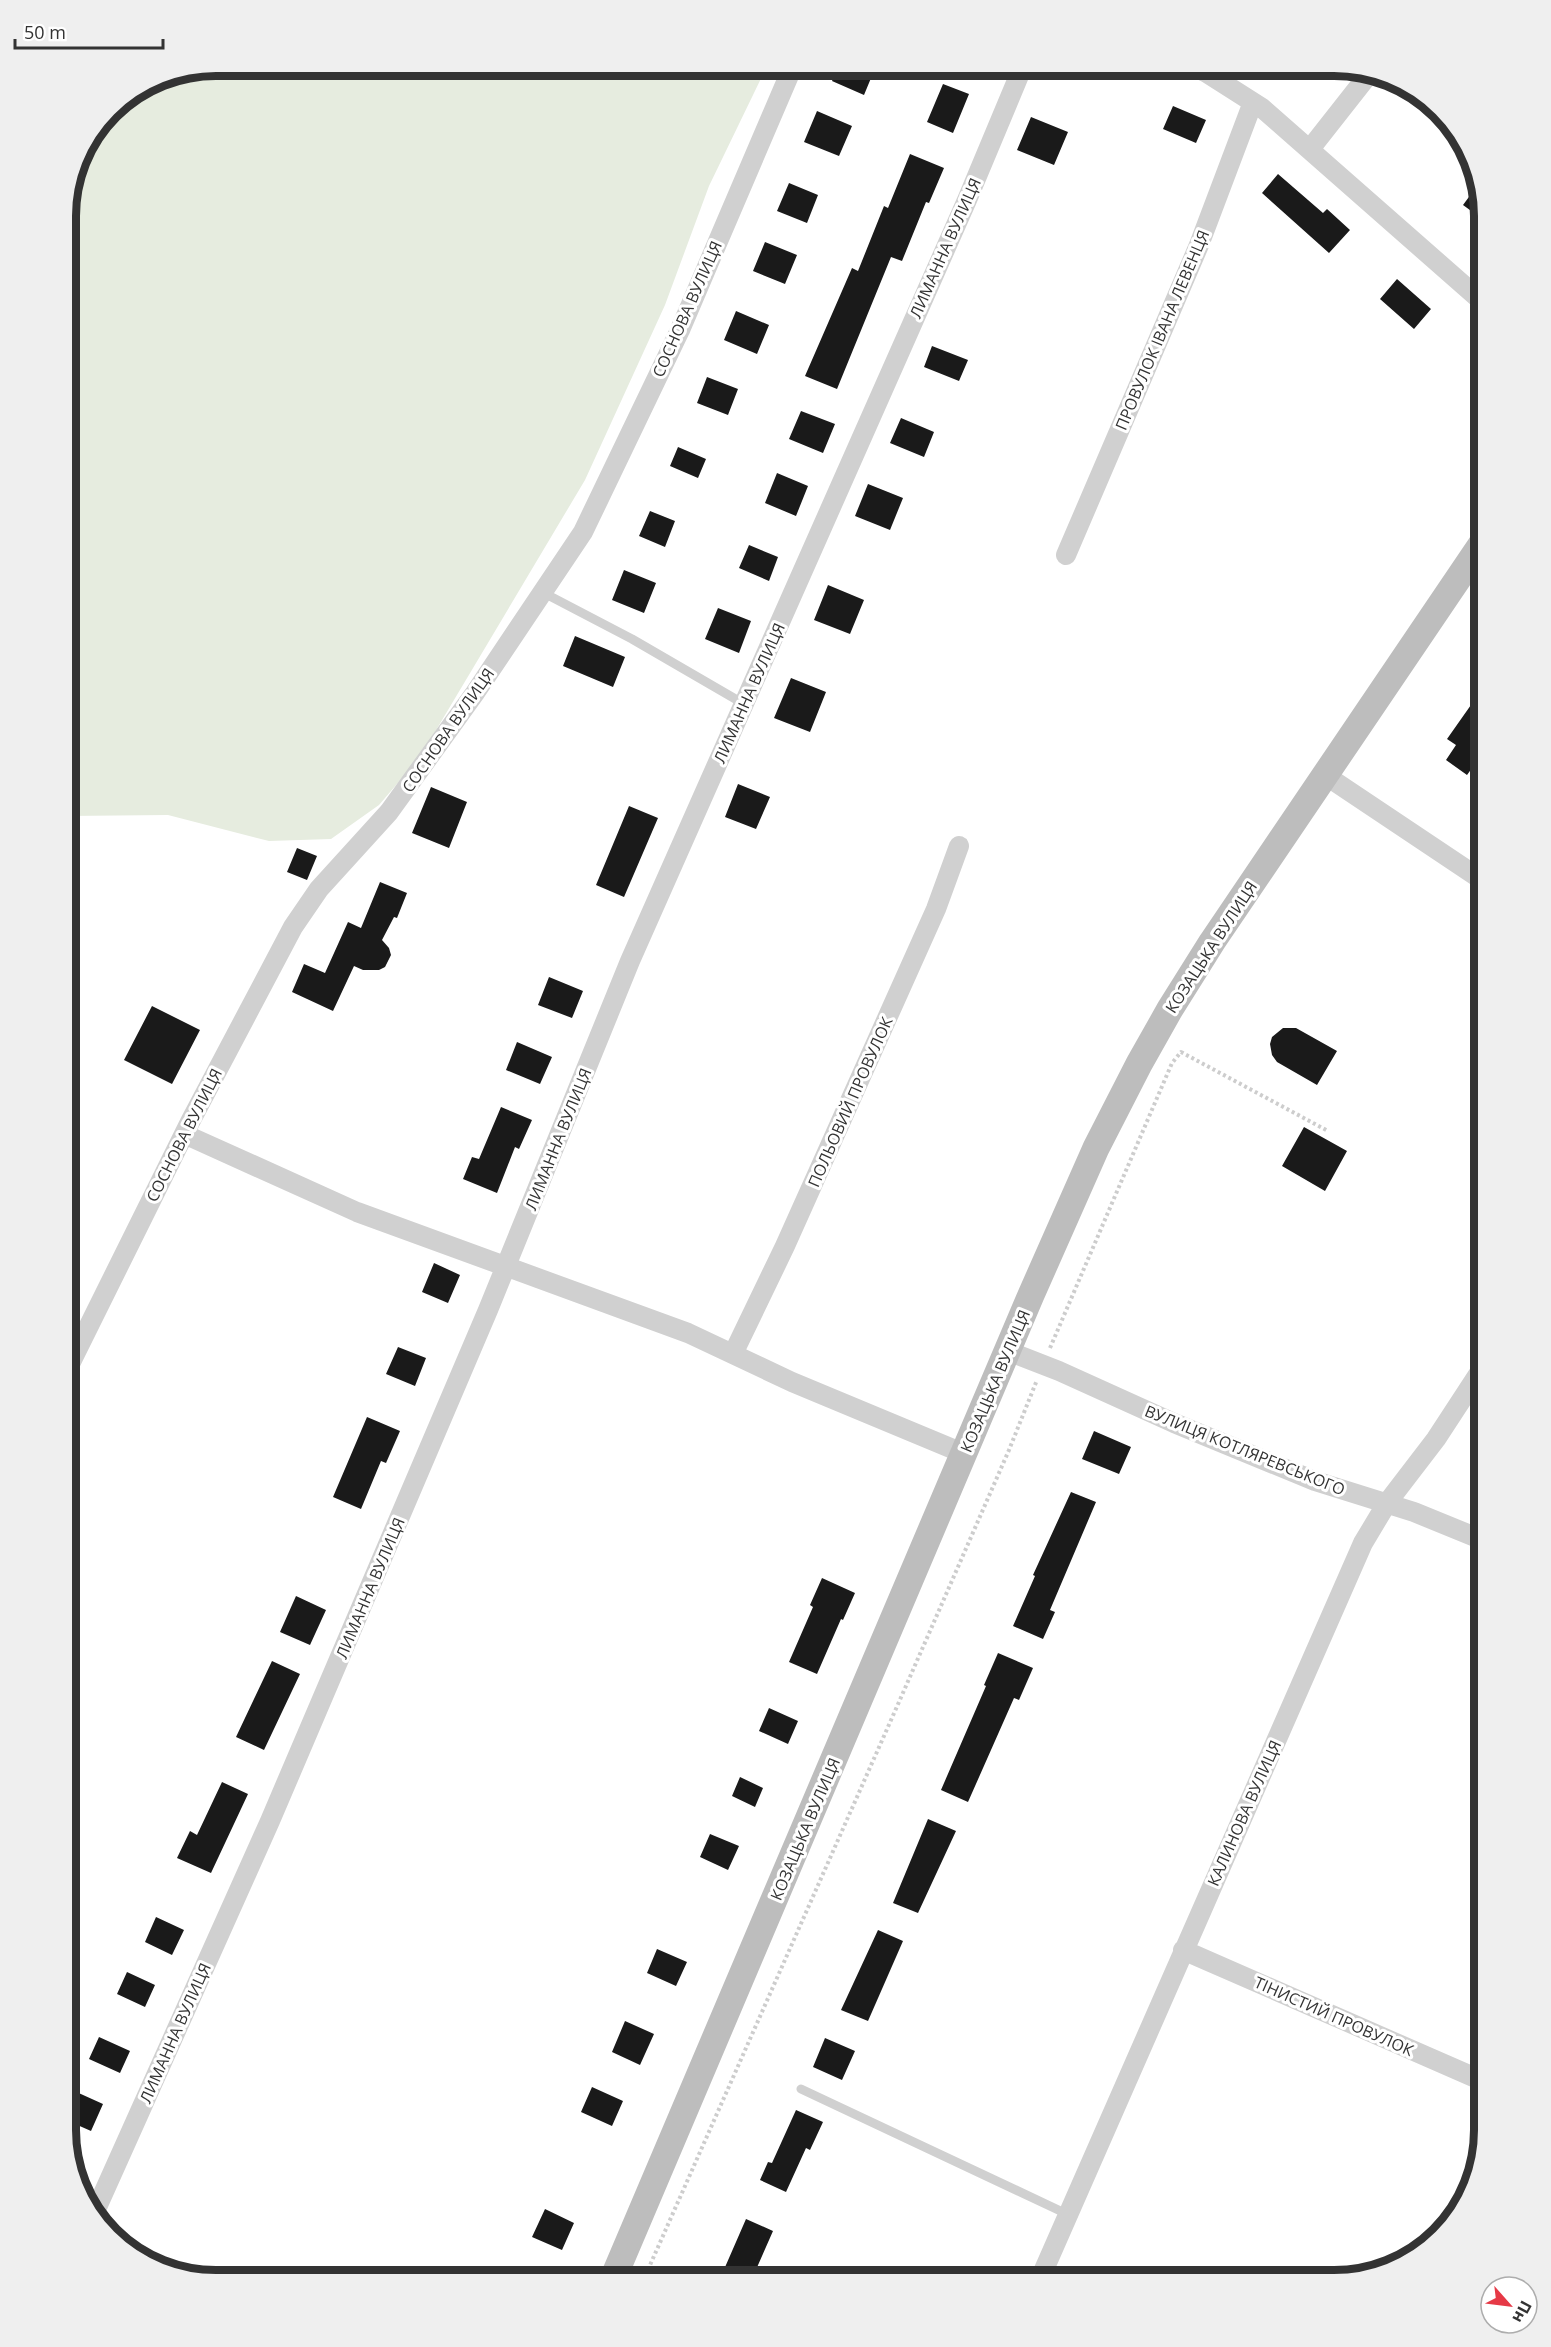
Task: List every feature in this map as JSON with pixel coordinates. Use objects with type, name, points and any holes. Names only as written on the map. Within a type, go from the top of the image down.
[{"type":"main road","name":"КОЗАЦЬКА ВУЛИЦЯ","points":[[617,2270],[1096,1148],[1139,1064],[1212,942],[1474,555]]},
{"type":"street","name":"СОСНОВА ВУЛИЦЯ","points":[[76,1351],[184,1134],[293,927],[319,889],[388,812],[475,693],[583,531],[680,330],[788,77]]},
{"type":"street","name":"ЛИМАННА ВУЛИЦЯ","points":[[98,2205],[270,1821],[507,1265],[630,961],[967,200],[1018,77]]},
{"type":"street","points":[[1213,77],[1253,102],[1310,149],[1474,294]]},
{"type":"street","points":[[1310,149],[1364,80]]},
{"type":"street","name":"ПРОВУЛОК ІВАНА ЛЕВЕНЦЯ","points":[[1066,555],[1199,245],[1253,102]]},
{"type":"street","points":[[1325,775],[1474,875]]},
{"type":"street","name":"ПОЛЬОВИЙ ПРОВУЛОК","points":[[733,1354],[785,1246],[936,909],[959,846]]},
{"type":"street","points":[[184,1134],[357,1212],[677,1328],[792,1382],[965,1454]]},
{"type":"street","name":"ВУЛИЦЯ КОТЛЯРЕВСЬКОГО","points":[[1008,1351],[1315,1481],[1414,1512],[1474,1536]]},
{"type":"street","name":"КАЛИНОВА ВУЛИЦЯ","points":[[1044,2270],[1363,1543],[1387,1503],[1436,1439],[1474,1381]]},
{"type":"street","name":"ТІНИСТИЙ ПРОВУЛОК","points":[[1183,1950],[1474,2077]]},
{"type":"lane","points":[[542,592],[632,639],[744,704]]},
{"type":"lane","points":[[801,2089],[1069,2215]]},
{"type":"path","points":[[648,2270],[1009,1450],[1172,1063],[1181,1052],[1328,1131]]},
{"type":"shaded area","points":[[207,77],[762,77],[709,186],[665,305],[585,480],[420,757],[379,805],[331,839],[269,841],[168,815],[77,816],[77,207],[81,180],[87,163],[105,131],[117,117],[146,95],[180,81]]},
{"type":"building","points":[[834,77],[871,77],[864,95],[832,81]]},
{"type":"building","points":[[943,84],[969,94],[953,133],[927,122]]},
{"type":"building","points":[[1173,106],[1206,120],[1196,143],[1163,129]]},
{"type":"building","points":[[817,111],[852,126],[839,156],[804,142]]},
{"type":"building","points":[[1031,117],[1068,132],[1054,165],[1017,150]]},
{"type":"building","points":[[910,154],[944,168],[929,203],[926,202],[902,261],[891,257],[837,389],[805,376],[852,268],[858,271],[884,206],[888,208]]},
{"type":"building","points":[[1278,174],[1323,213],[1327,209],[1350,230],[1329,253],[1262,193]]},
{"type":"building","points":[[789,183],[818,195],[807,223],[777,211]]},
{"type":"building","points":[[1472,193],[1474,213],[1463,205]]},
{"type":"building","points":[[765,242],[797,255],[785,284],[753,271]]},
{"type":"building","points":[[1397,279],[1431,309],[1414,329],[1380,299]]},
{"type":"building","points":[[736,311],[769,325],[757,354],[724,340]]},
{"type":"building","points":[[932,346],[968,360],[959,381],[924,367]]},
{"type":"building","points":[[707,377],[738,389],[728,415],[697,403]]},
{"type":"building","points":[[801,411],[835,424],[823,453],[789,439]]},
{"type":"building","points":[[901,418],[934,432],[924,457],[890,443]]},
{"type":"building","points":[[678,447],[706,459],[698,478],[670,466]]},
{"type":"building","points":[[777,473],[808,486],[796,516],[765,503]]},
{"type":"building","points":[[868,484],[903,498],[890,530],[855,516]]},
{"type":"building","points":[[650,511],[675,521],[665,547],[639,536]]},
{"type":"building","points":[[749,545],[778,557],[769,581],[739,568]]},
{"type":"building","points":[[624,570],[656,583],[644,613],[612,600]]},
{"type":"building","points":[[828,585],[864,600],[850,634],[814,620]]},
{"type":"building","points":[[718,608],[751,621],[739,653],[705,639]]},
{"type":"building","points":[[575,636],[625,657],[613,687],[563,666]]},
{"type":"building","points":[[791,678],[826,692],[810,732],[774,718]]},
{"type":"building","points":[[1474,701],[1474,765],[1467,775],[1446,760],[1456,745],[1447,739]]},
{"type":"building","points":[[738,784],[770,797],[756,829],[725,817]]},
{"type":"building","points":[[431,787],[467,802],[449,848],[412,833]]},
{"type":"building","points":[[629,806],[658,818],[624,897],[596,885]]},
{"type":"building","points":[[297,848],[317,856],[307,880],[287,872]]},
{"type":"building","points":[[380,882],[407,893],[397,918],[394,917],[382,940],[389,948],[391,955],[385,967],[379,970],[363,970],[354,966],[333,1011],[292,992],[304,964],[325,973],[348,922],[361,928]]},
{"type":"building","points":[[549,977],[583,991],[572,1018],[538,1005]]},
{"type":"building","points":[[152,1006],[200,1030],[172,1084],[124,1060]]},
{"type":"building","points":[[1283,1028],[1296,1028],[1337,1051],[1317,1085],[1277,1062],[1272,1055],[1270,1044],[1272,1037]]},
{"type":"building","points":[[517,1042],[552,1057],[540,1084],[506,1070]]},
{"type":"building","points":[[501,1107],[532,1120],[519,1149],[515,1147],[497,1193],[463,1179],[472,1157],[479,1159]]},
{"type":"building","points":[[1304,1127],[1347,1151],[1325,1191],[1282,1166]]},
{"type":"building","points":[[434,1263],[460,1275],[448,1303],[422,1292]]},
{"type":"building","points":[[398,1347],[426,1358],[415,1386],[386,1374]]},
{"type":"building","points":[[367,1417],[400,1431],[386,1463],[381,1461],[361,1509],[333,1497]]},
{"type":"building","points":[[1094,1431],[1131,1447],[1119,1474],[1082,1459]]},
{"type":"building","points":[[1071,1492],[1096,1502],[1050,1610],[1055,1612],[1043,1639],[1013,1626],[1035,1576],[1033,1575]]},
{"type":"building","points":[[822,1578],[855,1593],[817,1674],[789,1662],[813,1607],[810,1605]]},
{"type":"building","points":[[296,1596],[326,1610],[310,1645],[280,1632]]},
{"type":"building","points":[[998,1653],[1033,1668],[1019,1700],[1014,1698],[968,1802],[941,1790]]},
{"type":"building","points":[[272,1661],[300,1674],[264,1750],[236,1737]]},
{"type":"building","points":[[769,1708],[798,1721],[788,1744],[759,1731]]},
{"type":"building","points":[[740,1777],[763,1788],[755,1807],[732,1796]]},
{"type":"building","points":[[222,1782],[248,1794],[211,1873],[177,1858],[190,1831],[197,1835]]},
{"type":"building","points":[[928,1819],[956,1831],[918,1913],[893,1903]]},
{"type":"building","points":[[710,1834],[739,1846],[728,1870],[700,1857]]},
{"type":"building","points":[[156,1917],[184,1930],[172,1955],[145,1942]]},
{"type":"building","points":[[878,1930],[903,1941],[868,2021],[841,2010]]},
{"type":"building","points":[[657,1949],[687,1962],[676,1986],[647,1973]]},
{"type":"building","points":[[127,1972],[155,1985],[145,2007],[117,1994]]},
{"type":"building","points":[[625,2021],[654,2034],[640,2065],[612,2052]]},
{"type":"building","points":[[99,2037],[130,2051],[120,2073],[89,2059]]},
{"type":"building","points":[[825,2038],[855,2051],[842,2080],[813,2067]]},
{"type":"building","points":[[592,2087],[623,2101],[612,2126],[581,2112]]},
{"type":"building","points":[[76,2092],[103,2104],[91,2131],[76,2124]]},
{"type":"building","points":[[796,2110],[823,2122],[810,2150],[806,2148],[786,2192],[760,2180],[768,2162],[772,2163]]},
{"type":"building","points":[[545,2209],[574,2223],[562,2250],[532,2237]]},
{"type":"building","points":[[746,2219],[773,2231],[756,2270],[724,2270]]}]
